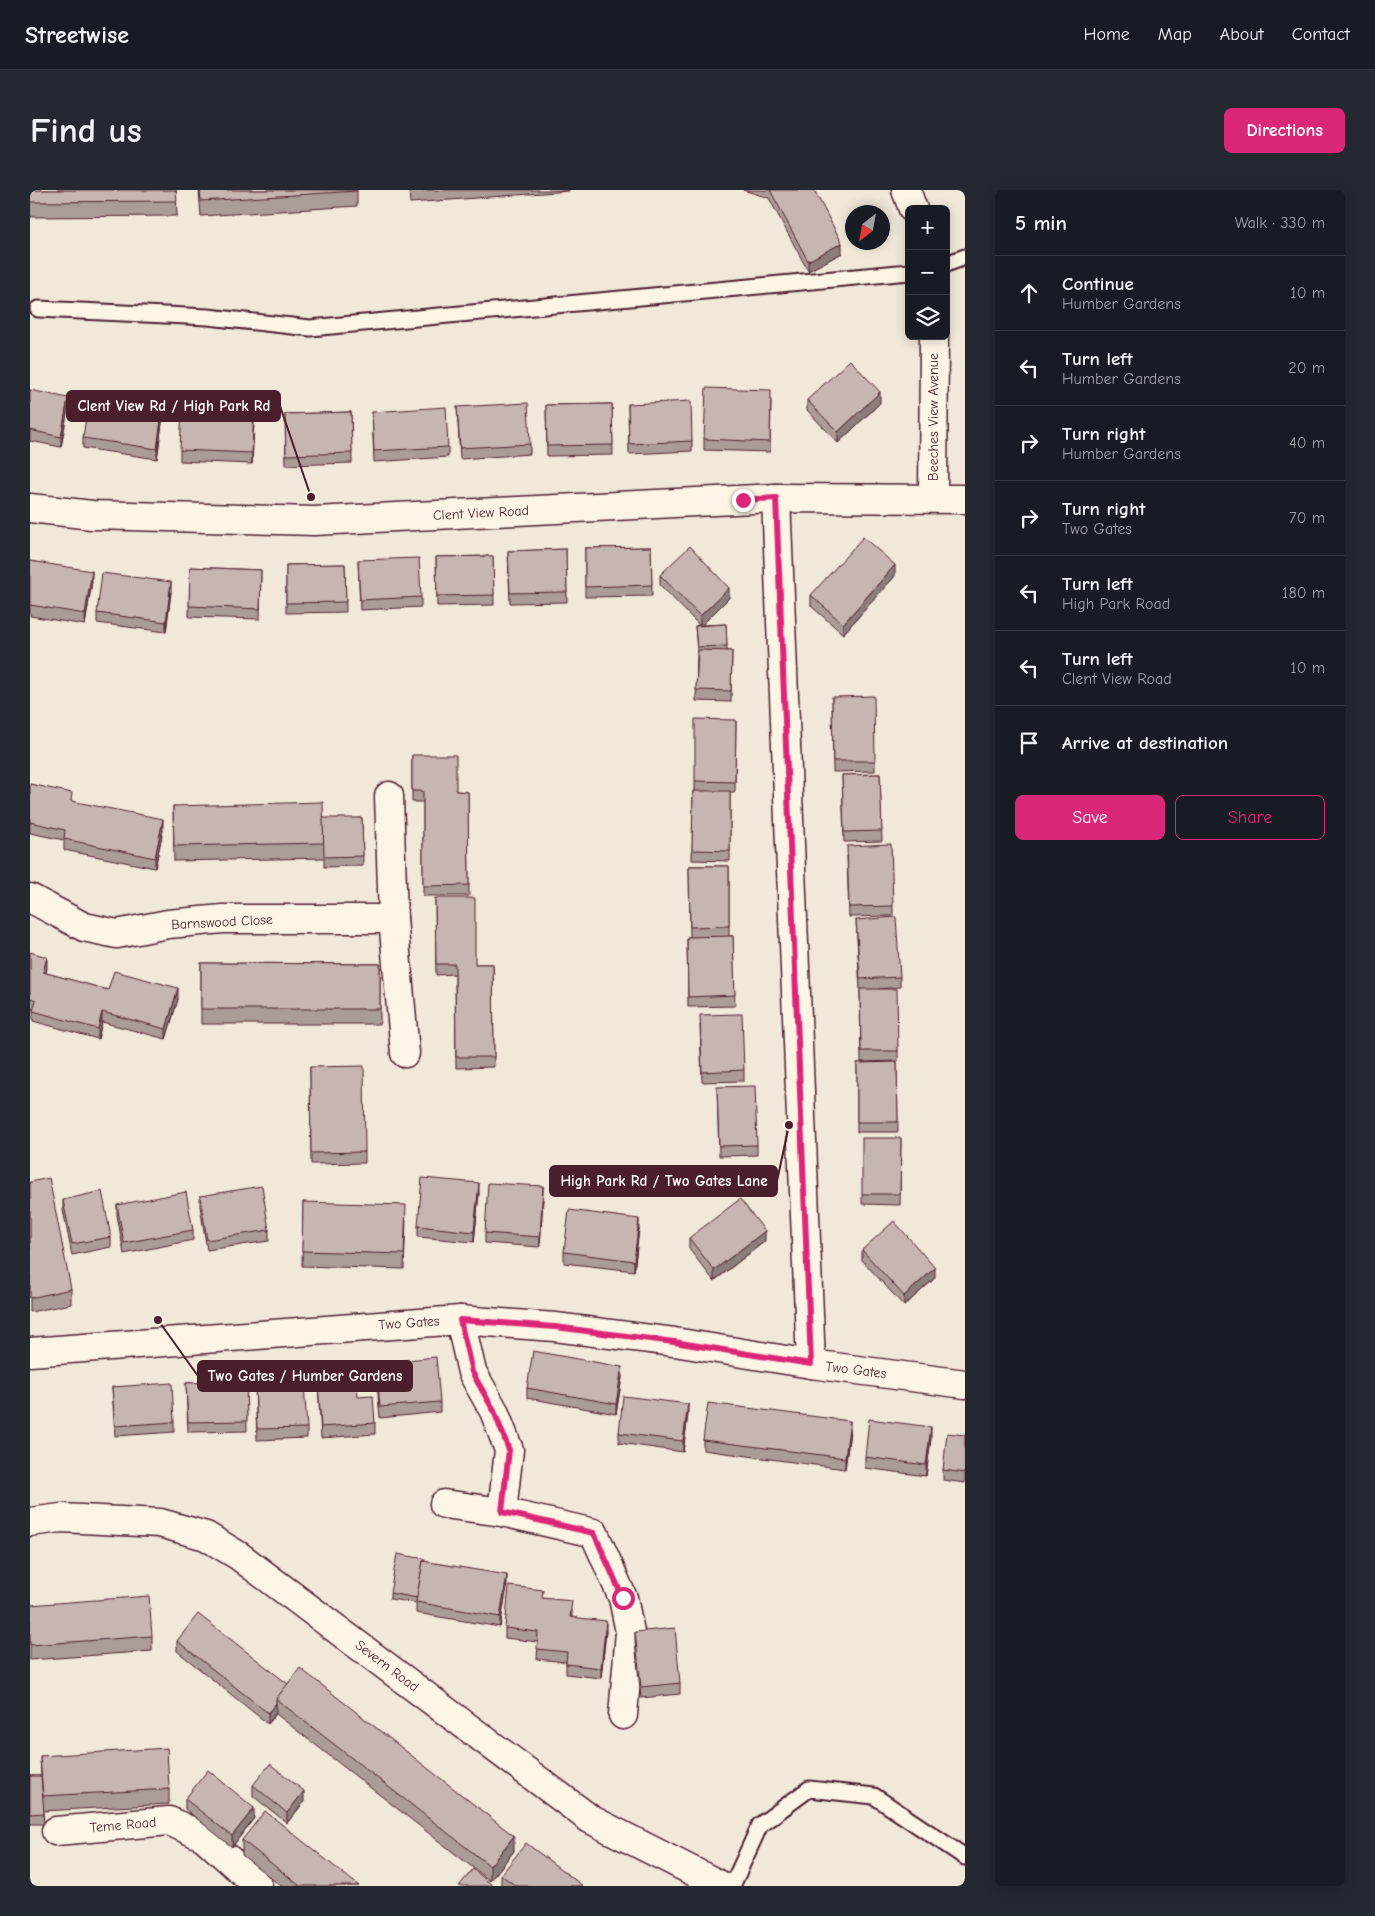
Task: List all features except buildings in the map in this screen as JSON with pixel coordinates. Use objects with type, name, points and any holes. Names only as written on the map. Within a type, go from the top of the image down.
[{"type":"street","points":[[906,190],[911,205]]},
{"type":"street","name":"Beeches View Avenue","points":[[933,498],[934,340]]},
{"type":"street","points":[[776,498],[811,1364]]},
{"type":"street","name":"Clent View Road","points":[[30,508],[92,515],[315,521],[776,498],[965,499]]},
{"type":"street","points":[[389,796],[393,920],[405,1053]]},
{"type":"street","name":"Barnswood Close","points":[[30,898],[84,927],[117,934],[168,924],[223,920],[393,920]]},
{"type":"street","points":[[460,1320],[472,1372],[494,1411],[509,1450],[502,1512]]},
{"type":"street","name":"Two Gates","points":[[30,1352],[460,1320],[564,1328],[965,1384]]},
{"type":"street","points":[[444,1504],[502,1512],[594,1533],[623,1598],[630,1632],[623,1715]]},
{"type":"street","name":"Severn Road","points":[[30,1522],[61,1518],[160,1523],[206,1536],[239,1556],[590,1819],[722,1886]]},
{"type":"street","name":"Teme Road","points":[[56,1831],[169,1821],[204,1837],[258,1886]]},
{"type":"lane","points":[[950,262],[965,256]]},
{"type":"lane","points":[[38,309],[208,317],[310,328],[905,272]]},
{"type":"lane","points":[[732,1886],[760,1825],[809,1789],[874,1796],[965,1857]]},
{"type":"place","name":"Clent View Rd / High Park Rd","points":[[311,497]]},
{"type":"place","name":"High Park Rd / Two Gates Lane","points":[[789,1125]]},
{"type":"place","name":"Two Gates / Humber Gardens","points":[[158,1320]]},
{"type":"route","points":[[623,1598],[594,1533],[502,1512],[509,1450],[494,1411],[472,1372],[460,1320],[555,1327],[674,1342],[811,1364],[776,498],[743,500]]}]
